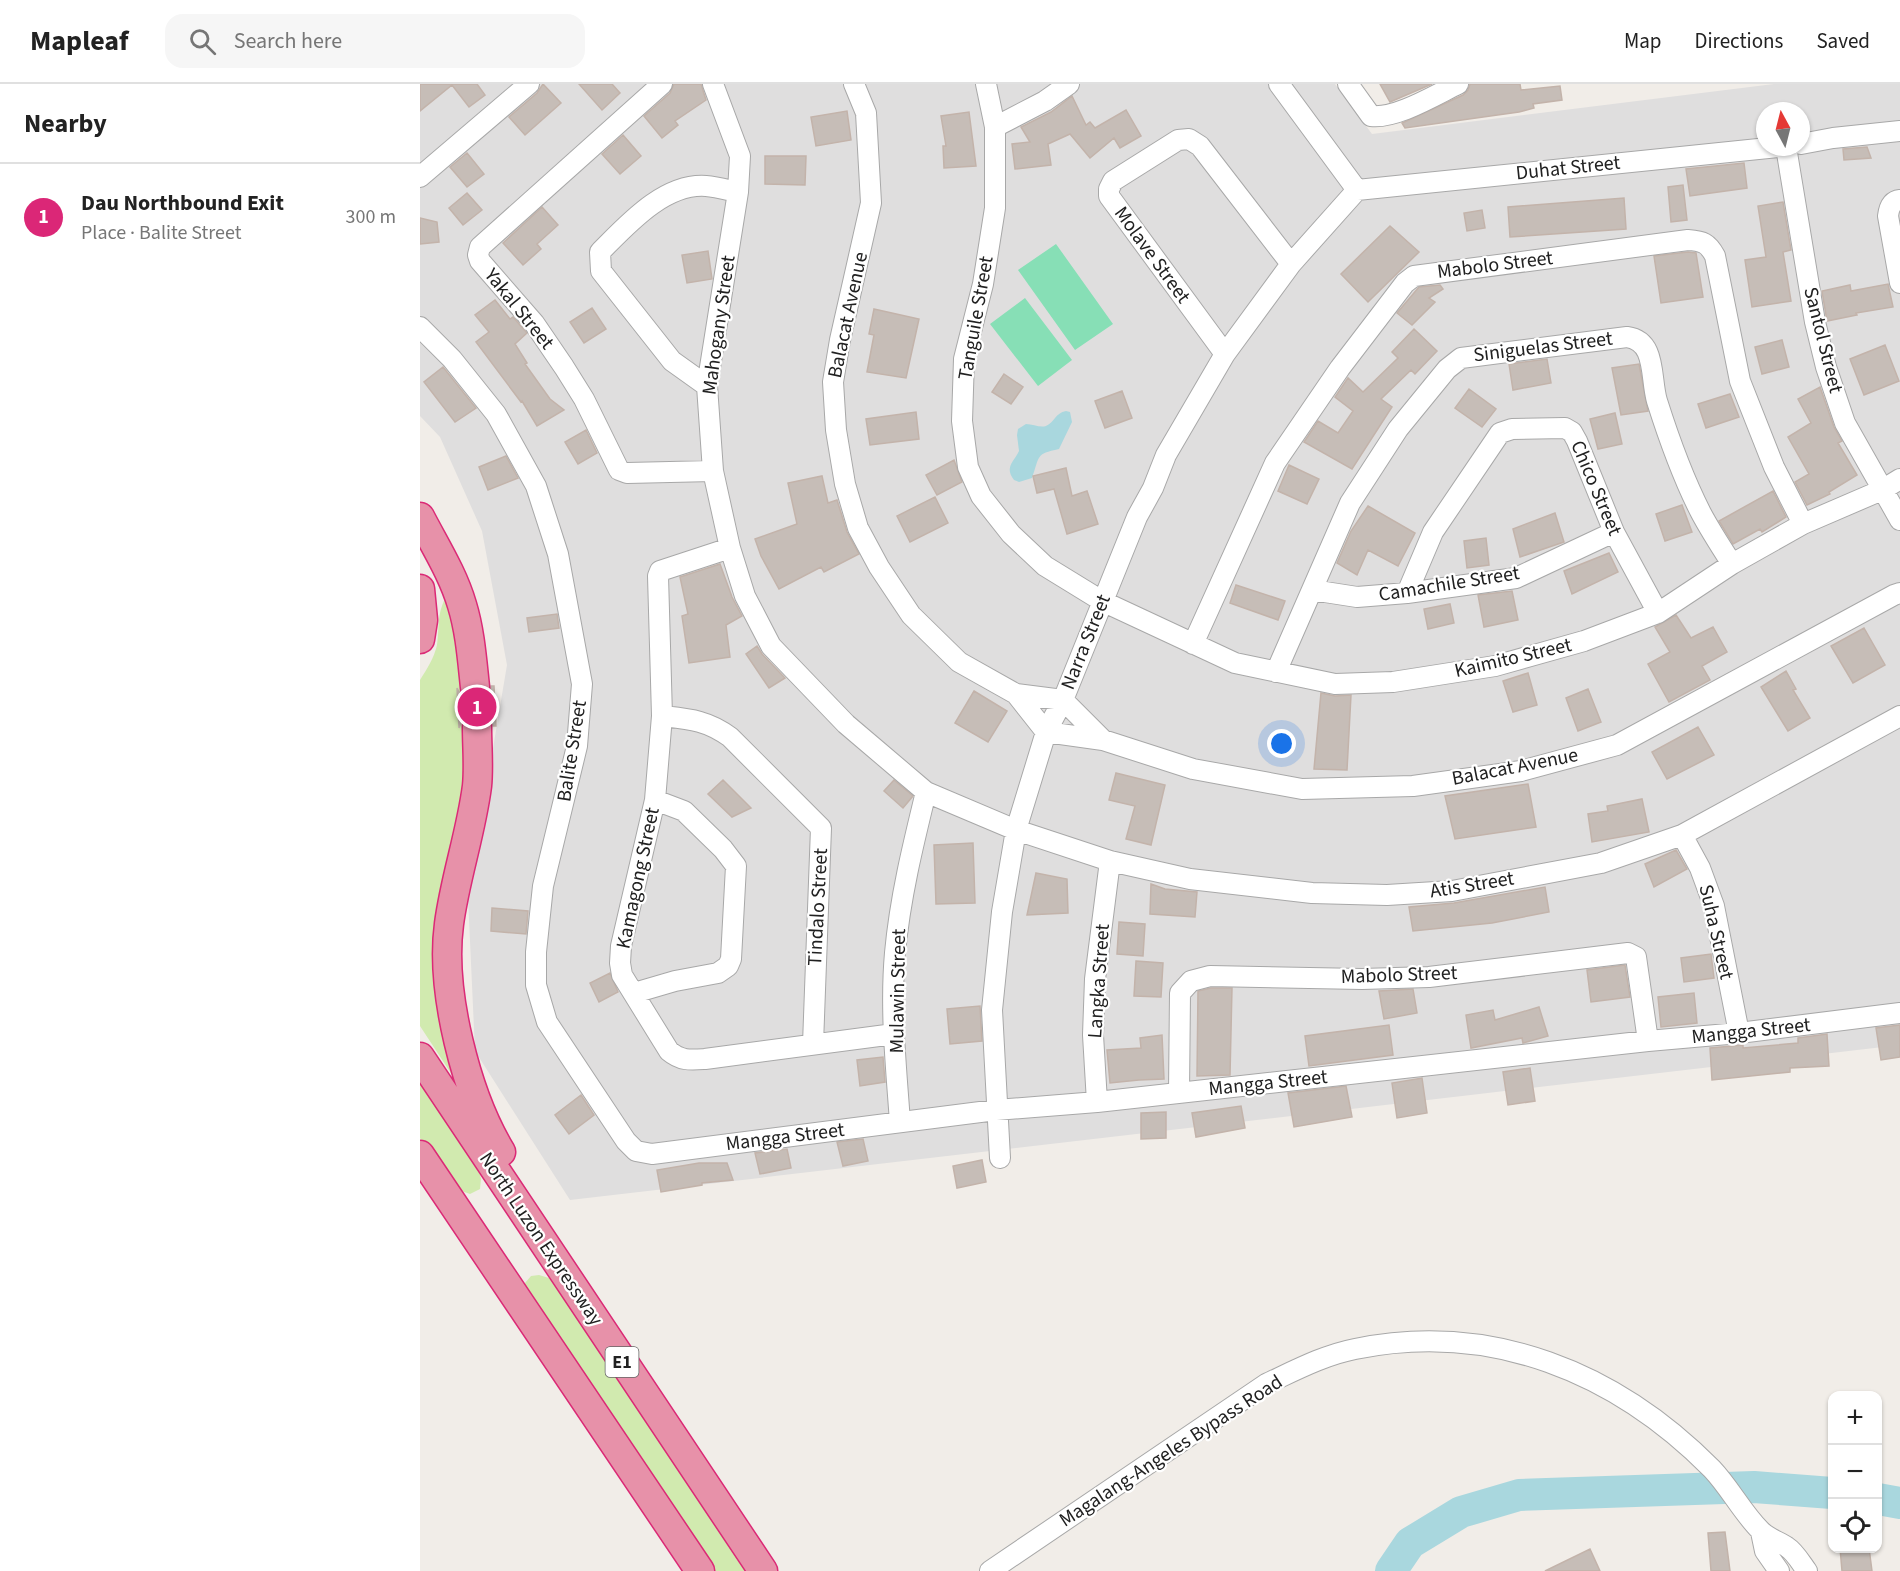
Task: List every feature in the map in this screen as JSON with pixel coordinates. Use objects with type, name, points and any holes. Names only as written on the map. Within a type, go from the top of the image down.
[{"type":"highway","points":[[420,517],[449,572],[462,604],[469,633],[475,687]]},
{"type":"highway","points":[[420,589],[423,620],[420,639]]},
{"type":"highway","points":[[477,727],[478,777],[448,925],[447,970],[459,1044],[487,1126],[510,1167],[519,1208]]},
{"type":"highway","name":"North Luzon Expressway","points":[[420,1057],[763,1571]]},
{"type":"highway","points":[[420,1155],[700,1571]]},
{"type":"street","points":[[420,177],[529,84]]},
{"type":"street","name":"Yakal Street","points":[[662,84],[480,247],[478,255],[480,261],[534,323],[564,367],[584,399],[619,470],[627,473],[713,471]]},
{"type":"street","name":"Mahogany Street","points":[[713,84],[740,156],[738,192],[707,386],[713,471],[730,548],[745,596],[771,646],[846,724],[926,792],[1016,830]]},
{"type":"street","name":"Balacat Avenue","points":[[854,84],[866,113],[871,203],[840,340],[833,382],[836,430],[845,484],[858,528],[873,558],[911,615],[959,662],[1016,694],[1063,700],[1103,741]]},
{"type":"street","name":"Tanguile Street","points":[[986,84],[995,127],[995,208],[982,284],[964,359],[962,421],[968,466],[981,496],[1011,534],[1045,566],[1102,601]]},
{"type":"street","points":[[995,127],[1045,101],[1069,84]]},
{"type":"street","points":[[1279,84],[1357,190]]},
{"type":"street","points":[[1348,84],[1371,116],[1378,117],[1403,110],[1458,84]]},
{"type":"street","points":[[1810,142],[1900,131]]},
{"type":"street","name":"Molave Street","points":[[1225,354],[1109,196],[1109,189],[1113,182],[1178,140],[1189,139],[1200,146],[1291,264]]},
{"type":"street","name":"Duhat Street","points":[[1357,190],[1756,149]]},
{"type":"street","name":"Santol Street","points":[[1787,156],[1815,322],[1826,367],[1845,423],[1900,520]]},
{"type":"street","points":[[707,386],[672,361],[601,271],[600,252],[656,202],[674,192],[704,186],[738,192]]},
{"type":"street","name":"Narra Street","points":[[1000,1158],[992,1010],[1002,912],[1016,830],[1046,732],[1063,700],[1137,517],[1153,488],[1166,455],[1225,354],[1291,264],[1357,190]]},
{"type":"street","points":[[1900,200],[1889,207],[1888,216],[1900,283]]},
{"type":"street","name":"Mabolo Street","points":[[1194,645],[1275,463],[1340,368],[1406,283],[1414,276],[1688,240],[1700,241],[1709,245],[1715,256],[1740,381],[1774,467],[1803,524]]},
{"type":"street","name":"Balite Street","points":[[420,327],[452,359],[496,414],[536,486],[558,554],[582,684],[577,746],[543,886],[536,952],[536,985],[547,1022],[626,1141],[636,1151]]},
{"type":"street","name":"Siniguelas Street","points":[[1276,672],[1356,494],[1398,429],[1447,369],[1461,357],[1627,337],[1638,338],[1645,345],[1649,354],[1656,399],[1676,456],[1701,513],[1732,564]]},
{"type":"street","name":"Chico Street","points":[[1407,593],[1432,532],[1500,434],[1512,429],[1565,428],[1572,432],[1614,532],[1658,613]]},
{"type":"street","name":"Kaimito Street","points":[[1102,601],[1234,663],[1335,684],[1393,682],[1495,666],[1584,641],[1658,613],[1732,564],[1803,524],[1882,490],[1900,479]]},
{"type":"street","name":"Camachile Street","points":[[1312,590],[1357,597],[1407,593],[1516,578],[1614,532]]},
{"type":"street","name":"Kamagong Street","points":[[730,548],[660,571],[658,576],[662,716],[655,800],[621,946],[622,975],[669,1051],[677,1058],[705,1059],[894,1034]]},
{"type":"street","name":"Balacat Avenue","points":[[1016,694],[1046,732],[1103,741],[1193,769],[1302,789],[1413,786],[1521,771],[1617,745],[1898,591]]},
{"type":"street","name":"Tindalo Street","points":[[662,716],[698,720],[716,726],[821,828],[813,1044]]},
{"type":"street","name":"Atis Street","points":[[1016,830],[1110,861],[1190,879],[1312,893],[1387,895],[1452,891],[1601,863],[1682,835],[1900,716]]},
{"type":"street","name":"Mulawin Street","points":[[900,1122],[894,1034],[895,954],[907,868],[926,792]]},
{"type":"street","points":[[634,993],[675,981],[718,973],[728,966],[731,959],[736,866],[723,849],[684,811],[655,800]]},
{"type":"street","name":"Suha Street","points":[[1682,835],[1700,868],[1714,906],[1739,1033]]},
{"type":"street","name":"Langka Street","points":[[1097,1102],[1093,1035],[1095,979],[1110,861]]},
{"type":"street","name":"Mabolo Street","points":[[1179,1093],[1180,993],[1191,981],[1210,976],[1362,979],[1430,977],[1628,953],[1636,957],[1648,1041]]},
{"type":"street","name":"Mangga Street","points":[[636,1151],[652,1154],[996,1110],[1097,1102],[1739,1033],[1900,1013]]},
{"type":"street","name":"Magalang-Angeles Bypass Road","points":[[990,1571],[1266,1384],[1311,1363],[1353,1349],[1404,1342],[1454,1342],[1489,1346],[1535,1357],[1586,1376],[1642,1409],[1713,1470],[1757,1527],[1789,1548],[1807,1571]]},
{"type":"street","name":"Magalang-Angeles Bypass Road","points":[[1757,1527],[1765,1551],[1779,1571]]},
{"type":"shaded area","points":[[420,84],[1335,84],[1372,134],[1774,84],[1900,84],[1900,1045],[570,1200],[475,1051],[468,897],[507,665],[482,531],[440,437],[420,416]]},
{"type":"green space","points":[[1056,244],[1113,324],[1075,350],[1018,270]]},
{"type":"green space","points":[[1025,298],[1072,360],[1038,386],[990,324]]},
{"type":"green space","points":[[448,593],[461,641],[469,778],[461,818],[460,1087],[420,1026],[420,680],[436,650],[440,613]]},
{"type":"green space","points":[[420,1076],[478,1166],[481,1179],[480,1189],[470,1194],[456,1189],[420,1138]]},
{"type":"green space","points":[[539,1275],[549,1278],[557,1287],[753,1571],[710,1571],[524,1292],[525,1283],[531,1276]]},
{"type":"water","points":[[1066,411],[1070,412],[1072,422],[1059,449],[1040,457],[1032,478],[1019,482],[1014,480],[1010,468],[1019,451],[1018,429],[1026,424],[1046,426]]},
{"type":"building","points":[[420,84],[477,84],[485,95],[469,107],[452,85],[420,111]]},
{"type":"building","points":[[543,84],[561,103],[525,135],[509,117],[537,93]]},
{"type":"building","points":[[579,84],[612,84],[620,93],[602,110]]},
{"type":"building","points":[[674,84],[701,84],[706,100],[675,121],[678,125],[662,138],[644,116],[670,93]]},
{"type":"building","points":[[1380,84],[1432,84],[1390,102]]},
{"type":"building","points":[[1470,84],[1520,84],[1521,90],[1560,86],[1562,100],[1533,104],[1534,108],[1519,112],[1405,128],[1402,123],[1463,95]]},
{"type":"building","points":[[1072,96],[1086,125],[1090,122],[1095,128],[1126,110],[1141,136],[1120,148],[1114,138],[1090,158],[1070,134],[1048,144],[1051,165],[1015,169],[1012,144],[1030,142],[1021,127],[1051,112]]},
{"type":"building","points":[[847,111],[851,140],[816,146],[811,117]]},
{"type":"building","points":[[969,112],[976,166],[944,168],[943,146],[946,146],[941,116]]},
{"type":"building","points":[[623,135],[641,156],[620,174],[602,154]]},
{"type":"building","points":[[1867,147],[1871,158],[1844,160],[1843,149]]},
{"type":"building","points":[[467,153],[484,174],[467,187],[450,167]]},
{"type":"building","points":[[765,156],[806,156],[805,185],[765,184]]},
{"type":"building","points":[[1744,163],[1747,188],[1690,196],[1686,169]]},
{"type":"building","points":[[1683,185],[1687,220],[1671,222],[1668,187]]},
{"type":"building","points":[[467,193],[482,210],[463,225],[449,208]]},
{"type":"building","points":[[1624,198],[1626,229],[1510,237],[1508,207]]},
{"type":"building","points":[[1783,202],[1791,250],[1783,252],[1791,301],[1752,307],[1745,260],[1766,257],[1758,206]]},
{"type":"building","points":[[542,207],[558,225],[537,244],[541,249],[523,265],[503,243]]},
{"type":"building","points":[[1482,210],[1485,228],[1467,231],[1464,213]]},
{"type":"building","points":[[420,218],[437,222],[439,242],[420,244]]},
{"type":"building","points":[[1390,226],[1419,252],[1368,302],[1341,274]]},
{"type":"building","points":[[708,251],[712,279],[687,283],[682,255]]},
{"type":"building","points":[[1696,253],[1703,297],[1661,303],[1654,256]]},
{"type":"building","points":[[1888,284],[1893,307],[1856,313],[1857,315],[1827,321],[1822,291],[1850,285],[1851,291]]},
{"type":"building","points":[[1440,285],[1443,289],[1429,298],[1435,302],[1412,325],[1397,313],[1419,287]]},
{"type":"building","points":[[495,300],[510,319],[513,317],[527,333],[515,344],[527,363],[525,364],[550,399],[564,410],[537,426],[522,401],[476,342],[489,332],[475,315]]},
{"type":"building","points":[[592,308],[606,329],[584,343],[570,322]]},
{"type":"building","points":[[874,309],[919,319],[906,378],[867,372],[874,335],[869,334]]},
{"type":"building","points":[[1414,329],[1437,351],[1415,374],[1411,370],[1381,399],[1392,407],[1352,469],[1304,442],[1318,421],[1338,433],[1353,411],[1335,397],[1348,378],[1363,392],[1398,358],[1392,352]]},
{"type":"building","points":[[1782,340],[1789,367],[1762,374],[1755,347]]},
{"type":"building","points":[[1885,345],[1899,381],[1864,395],[1850,359]]},
{"type":"building","points":[[1547,359],[1551,383],[1513,390],[1509,364]]},
{"type":"building","points":[[1639,364],[1648,411],[1621,415],[1612,368]]},
{"type":"building","points":[[443,367],[476,408],[455,422],[424,382]]},
{"type":"building","points":[[1004,374],[1023,387],[1011,404],[992,392]]},
{"type":"building","points":[[1820,387],[1834,427],[1842,441],[1838,443],[1857,475],[1829,492],[1830,494],[1807,505],[1795,482],[1809,474],[1788,437],[1811,423],[1798,399]]},
{"type":"building","points":[[1469,389],[1496,409],[1482,427],[1455,408]]},
{"type":"building","points":[[1122,391],[1132,418],[1105,428],[1095,401]]},
{"type":"building","points":[[1730,394],[1739,417],[1706,428],[1698,404]]},
{"type":"building","points":[[916,412],[919,439],[870,445],[866,419]]},
{"type":"building","points":[[1615,413],[1622,444],[1598,449],[1590,419]]},
{"type":"building","points":[[586,430],[597,453],[578,464],[565,442]]},
{"type":"building","points":[[506,456],[518,478],[488,490],[479,467]]},
{"type":"building","points":[[954,460],[962,482],[937,495],[926,475]]},
{"type":"building","points":[[1289,465],[1319,479],[1307,504],[1278,491]]},
{"type":"building","points":[[1066,468],[1072,496],[1087,491],[1098,524],[1067,534],[1054,489],[1037,493],[1033,476]]},
{"type":"building","points":[[822,476],[828,503],[837,500],[847,532],[859,554],[824,572],[821,567],[779,589],[761,556],[755,539],[797,524],[788,483]]},
{"type":"building","points":[[1773,491],[1786,517],[1762,532],[1760,529],[1733,544],[1719,521]]},
{"type":"building","points":[[935,497],[948,523],[910,542],[897,516]]},
{"type":"building","points":[[1682,505],[1692,532],[1665,541],[1656,514]]},
{"type":"building","points":[[1368,506],[1415,533],[1398,566],[1368,550],[1357,575],[1337,563],[1351,531]]},
{"type":"building","points":[[1555,513],[1564,542],[1520,557],[1513,529]]},
{"type":"building","points":[[1486,538],[1489,565],[1467,568],[1464,541]]},
{"type":"building","points":[[1609,553],[1618,572],[1572,594],[1564,571]]},
{"type":"building","points":[[720,564],[732,597],[742,616],[726,625],[730,657],[689,663],[682,616],[688,614],[680,577]]},
{"type":"building","points":[[1236,585],[1285,601],[1278,620],[1230,603]]},
{"type":"building","points":[[1512,591],[1518,620],[1484,627],[1478,595]]},
{"type":"building","points":[[1450,604],[1454,623],[1428,629],[1424,609]]},
{"type":"building","points":[[557,614],[559,628],[529,632],[527,618]]},
{"type":"building","points":[[1676,615],[1691,638],[1713,627],[1727,652],[1702,666],[1710,680],[1669,702],[1648,664],[1670,652],[1655,627]]},
{"type":"building","points":[[1864,628],[1885,665],[1853,683],[1831,646]]},
{"type":"building","points":[[757,646],[785,678],[769,688],[746,654]]},
{"type":"building","points":[[1786,671],[1796,689],[1793,690],[1810,718],[1788,731],[1761,687]]},
{"type":"building","points":[[1528,673],[1537,705],[1513,712],[1503,681]]},
{"type":"building","points":[[491,686],[494,686],[496,726],[493,726],[486,713],[476,711],[468,713],[463,718],[459,728],[457,688],[462,697],[469,702],[476,703],[485,700],[490,694]]},
{"type":"building","points":[[1588,689],[1601,722],[1578,731],[1566,698]]},
{"type":"building","points":[[974,691],[1007,711],[988,742],[955,723]]},
{"type":"building","points":[[1321,693],[1335,696],[1351,695],[1347,770],[1314,769]]},
{"type":"building","points":[[1698,727],[1714,755],[1667,779],[1652,752]]},
{"type":"building","points":[[1116,773],[1165,785],[1151,845],[1126,839],[1135,806],[1109,800]]},
{"type":"building","points":[[723,780],[751,808],[732,817],[708,794]]},
{"type":"building","points":[[894,780],[913,796],[903,808],[884,791]]},
{"type":"building","points":[[1528,784],[1536,827],[1455,839],[1445,796]]},
{"type":"building","points":[[1642,799],[1649,832],[1592,842],[1588,814],[1608,811],[1607,806]]},
{"type":"building","points":[[973,843],[975,903],[936,904],[934,845]]},
{"type":"building","points":[[1676,850],[1687,869],[1654,887],[1645,864]]},
{"type":"building","points":[[1036,873],[1067,879],[1068,913],[1027,915]]},
{"type":"building","points":[[1151,884],[1165,889],[1197,892],[1195,917],[1150,914]]},
{"type":"building","points":[[1545,887],[1549,912],[1492,923],[1413,931],[1409,907],[1454,903]]},
{"type":"building","points":[[492,908],[528,911],[526,934],[491,931]]},
{"type":"building","points":[[1119,922],[1145,924],[1143,956],[1117,954]]},
{"type":"building","points":[[1711,954],[1714,978],[1684,982],[1681,958]]},
{"type":"building","points":[[1136,961],[1163,963],[1161,997],[1134,996]]},
{"type":"building","points":[[1625,965],[1630,997],[1591,1002],[1587,970]]},
{"type":"building","points":[[610,973],[618,992],[599,1002],[590,983]]},
{"type":"building","points":[[1211,988],[1232,988],[1230,1075],[1197,1076],[1198,991]]},
{"type":"building","points":[[1413,989],[1417,1013],[1384,1019],[1379,991]]},
{"type":"building","points":[[1694,993],[1697,1023],[1661,1027],[1658,997]]},
{"type":"building","points":[[980,1006],[982,1041],[950,1044],[947,1009]]},
{"type":"building","points":[[1539,1007],[1548,1036],[1523,1043],[1522,1038],[1471,1048],[1466,1015],[1493,1010],[1495,1020]]},
{"type":"building","points":[[1389,1025],[1393,1055],[1309,1066],[1305,1036]]},
{"type":"building","points":[[1900,1025],[1900,1057],[1881,1060],[1876,1028]]},
{"type":"building","points":[[1827,1034],[1829,1066],[1790,1068],[1790,1072],[1712,1080],[1710,1048],[1743,1045],[1743,1048],[1798,1043],[1798,1038]]},
{"type":"building","points":[[1162,1035],[1164,1079],[1110,1083],[1107,1050],[1141,1048],[1140,1038]]},
{"type":"building","points":[[883,1057],[885,1082],[860,1086],[857,1060]]},
{"type":"building","points":[[1530,1068],[1535,1101],[1508,1105],[1503,1072]]},
{"type":"building","points":[[1422,1078],[1427,1113],[1397,1118],[1392,1083]]},
{"type":"building","points":[[1346,1086],[1352,1117],[1294,1127],[1288,1093]]},
{"type":"building","points":[[581,1095],[594,1115],[569,1134],[555,1115]]},
{"type":"building","points":[[1241,1106],[1245,1128],[1196,1137],[1192,1113]]},
{"type":"building","points":[[1166,1112],[1166,1138],[1141,1139],[1141,1113]]},
{"type":"building","points":[[863,1139],[868,1161],[843,1166],[837,1142]]},
{"type":"building","points":[[787,1149],[791,1168],[760,1174],[755,1153]]},
{"type":"building","points":[[982,1160],[986,1182],[957,1188],[953,1166]]},
{"type":"building","points":[[699,1163],[727,1163],[733,1180],[702,1183],[702,1185],[661,1192],[657,1170]]},
{"type":"building","points":[[1725,1532],[1730,1571],[1711,1571],[1708,1533]]},
{"type":"building","points":[[1590,1549],[1600,1571],[1545,1571]]},
{"type":"building","points":[[1840,1553],[1870,1553],[1872,1571],[1842,1571]]},
{"type":"waterway","points":[[1391,1571],[1410,1543],[1461,1512],[1519,1495],[1754,1487],[1828,1493]]},
{"type":"waterway","points":[[1882,1500],[1900,1503]]},
{"type":"tunnel","points":[[475,687],[477,727]]},
{"type":"place","name":"Dau Northbound Exit","points":[[477,707]]}]
